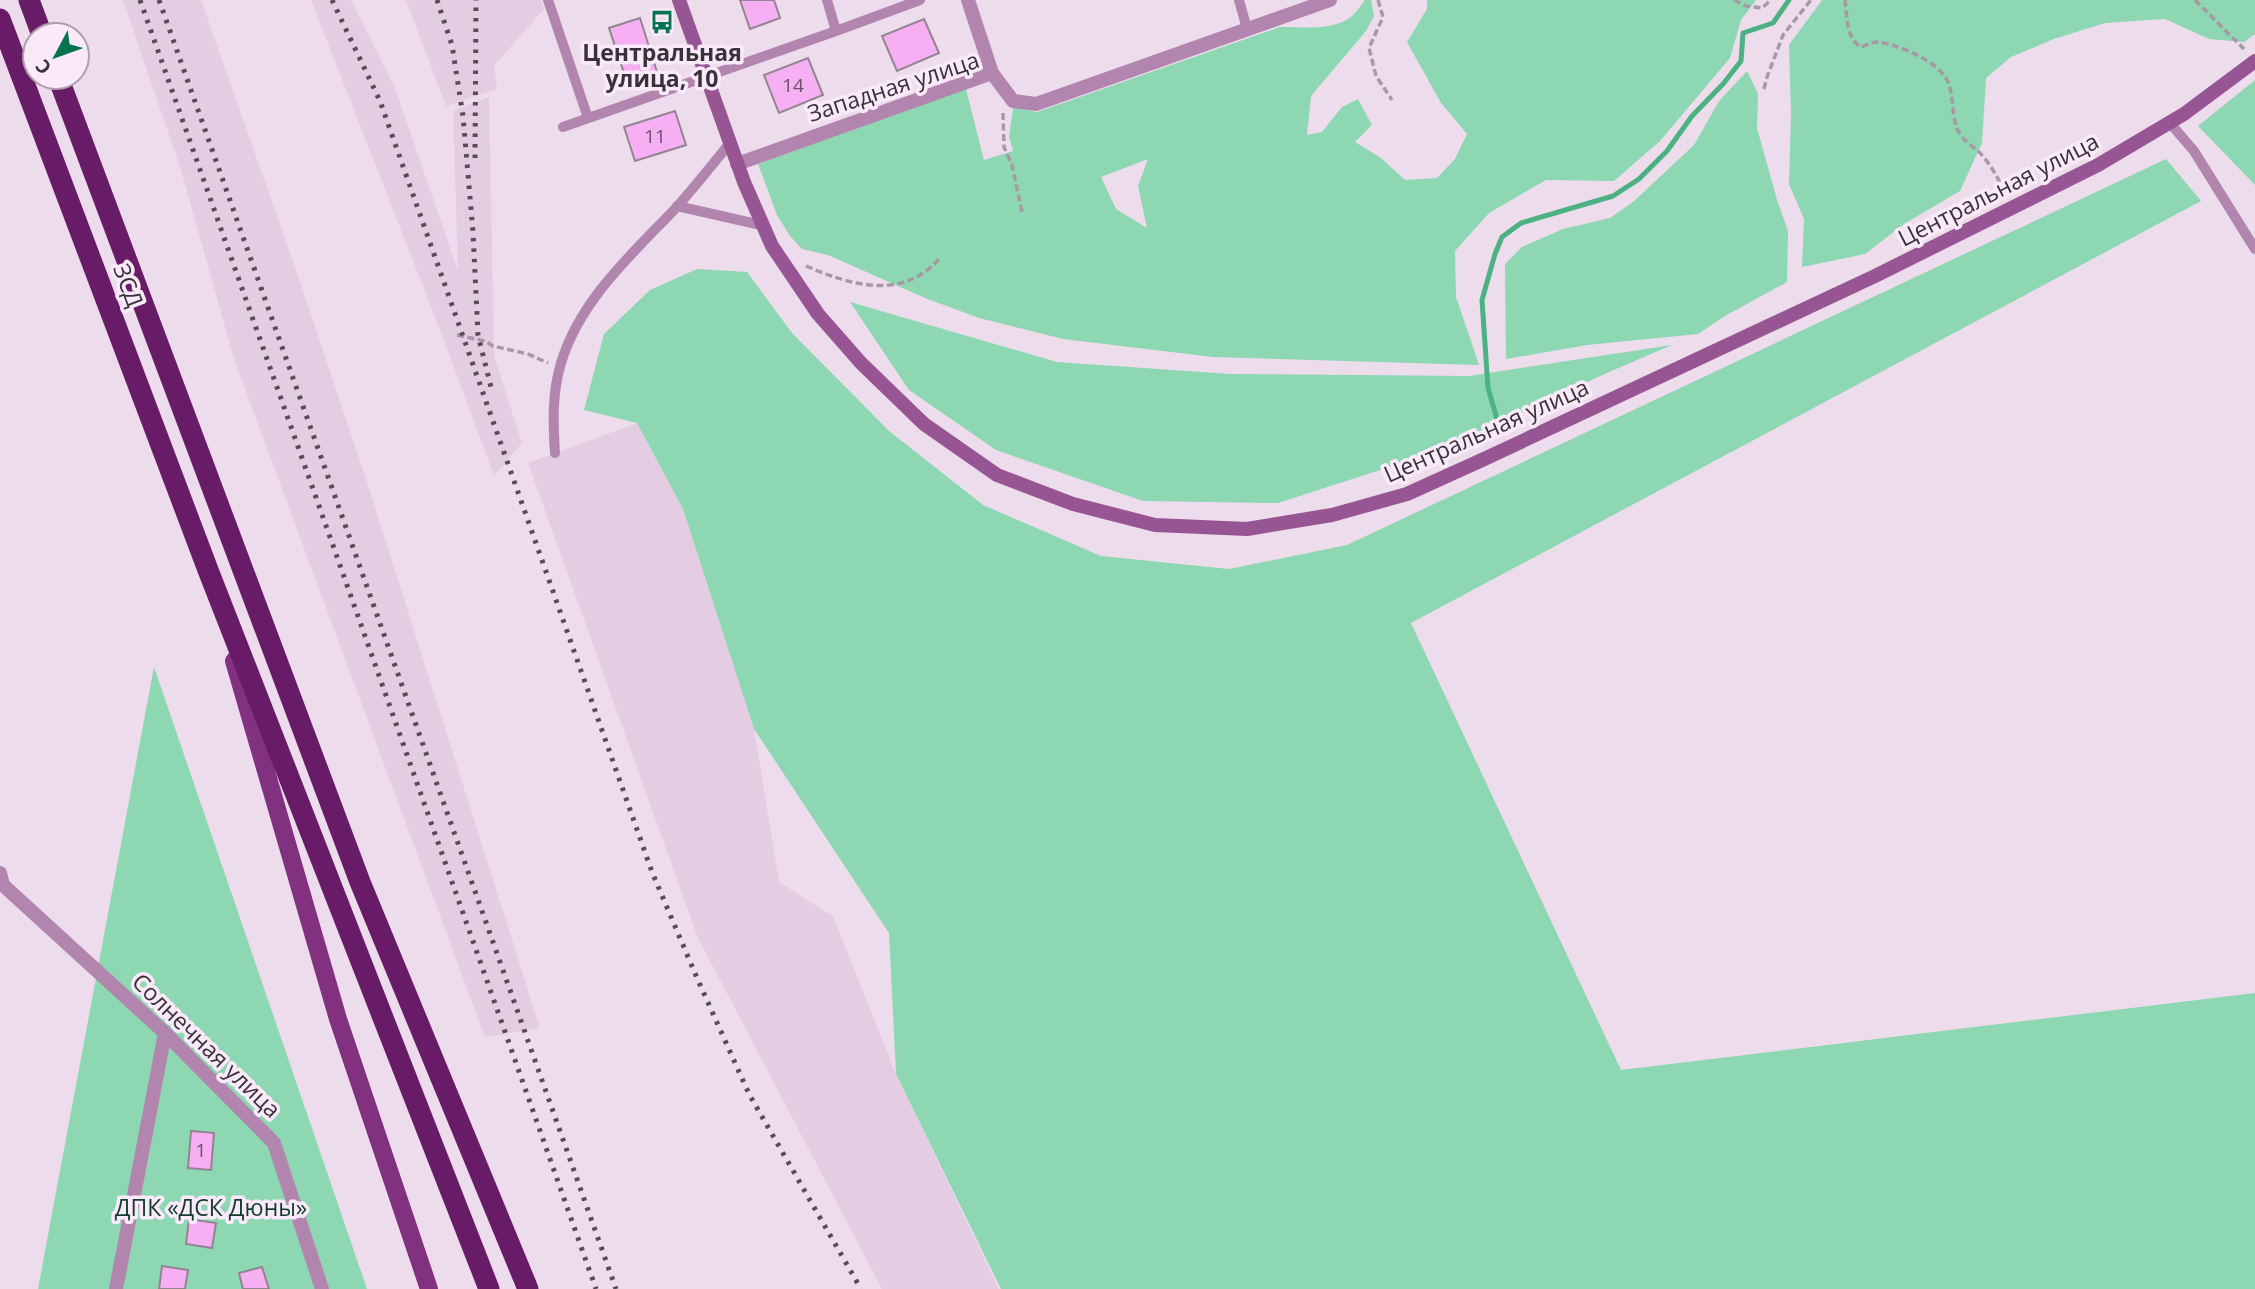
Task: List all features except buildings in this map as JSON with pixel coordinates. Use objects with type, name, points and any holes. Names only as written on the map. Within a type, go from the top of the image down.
[{"type":"highway","points":[[29,0],[37,21]]},
{"type":"highway","name":"ЗСД","points":[[0,19],[208,570],[489,1289]]},
{"type":"highway","points":[[63,91],[360,882],[528,1289]]},
{"type":"main road","name":"Центральная улица","points":[[679,0],[761,226],[818,314],[861,363],[923,424],[997,475],[1073,504],[1155,525],[1247,529],[1332,515],[1407,494],[1875,276],[2098,165],[2169,122],[2255,61]]},
{"type":"main road","points":[[208,570],[338,1019],[429,1289]]},
{"type":"street","points":[[968,0],[992,72]]},
{"type":"street","name":"Западная улица","points":[[737,164],[992,72],[1013,102],[1036,104],[1331,0]]},
{"type":"street","name":"Солнечная улица","points":[[1,884],[165,1033],[274,1143],[322,1289]]},
{"type":"street","points":[[116,1289],[165,1033]]},
{"type":"lane","points":[[548,0],[588,118]]},
{"type":"lane","points":[[827,0],[836,31]]},
{"type":"lane","points":[[564,127],[920,0]]},
{"type":"lane","points":[[1239,0],[1247,29]]},
{"type":"lane","points":[[2169,122],[2194,151],[2255,249]]},
{"type":"lane","points":[[555,453],[553,408],[561,365],[569,341],[590,305],[626,259],[677,206],[730,143]]},
{"type":"lane","points":[[677,206],[761,226]]},
{"type":"path","points":[[1378,0],[1383,17],[1369,48],[1376,76],[1392,100]]},
{"type":"path","points":[[1734,0],[1746,6],[1762,8],[1771,0]]},
{"type":"path","points":[[1764,89],[1783,35],[1811,0]]},
{"type":"path","points":[[1845,0],[1850,31],[1855,43],[1861,47],[1875,42],[1897,48],[1921,57],[1938,69],[1947,81],[1955,125],[1962,137],[1981,153],[1998,177],[2012,208]]},
{"type":"path","points":[[2194,0],[2255,61]]},
{"type":"path","points":[[1006,93],[1004,147],[1012,165],[1022,212]]},
{"type":"path","points":[[776,252],[830,276],[885,287],[927,270],[939,259]]},
{"type":"path","points":[[457,335],[561,365]]},
{"type":"shaded area","points":[[123,0],[201,0],[366,479],[540,1028],[485,1037],[234,359],[181,170]]},
{"type":"shaded area","points":[[311,0],[351,0],[395,88],[458,271],[453,111],[489,97],[494,356],[522,443],[494,476],[444,340]]},
{"type":"shaded area","points":[[406,0],[541,0],[544,9],[494,66],[497,89],[446,106]]},
{"type":"shaded area","points":[[637,423],[683,509],[754,729],[779,882],[833,916],[896,1074],[999,1289],[882,1289],[698,938],[528,463]]},
{"type":"green space","points":[[1365,0],[1371,0],[1374,16],[1366,31],[1311,96],[1307,135],[1322,132],[1342,107],[1358,99],[1372,125],[1355,142],[1381,158],[1405,180],[1437,178],[1455,159],[1467,134],[1441,103],[1407,42],[1427,9],[1427,0],[1756,0],[1741,20],[1730,58],[1660,141],[1614,181],[1546,180],[1489,213],[1455,251],[1456,297],[1479,365],[1213,357],[1063,339],[979,318],[925,298],[828,255],[802,249],[777,215],[758,164],[966,89],[984,160],[1013,151],[1009,137],[1013,108],[1037,112],[1280,27],[1335,24],[1351,17]],"holes":[[[1148,159],[1138,186],[1147,228],[1116,209],[1101,177]]]},
{"type":"green space","points":[[1822,0],[2255,0],[2255,34],[2244,42],[2209,39],[2165,19],[2105,23],[2054,39],[2011,57],[1986,78],[1982,143],[1960,191],[1904,224],[1865,254],[1802,267],[1804,219],[1789,184],[1789,45]]},
{"type":"green space","points":[[1747,71],[1758,94],[1757,128],[1788,231],[1787,282],[1698,334],[1587,345],[1506,359],[1505,264],[1522,247],[1563,229],[1610,218],[1633,202],[1694,145],[1719,101]]},
{"type":"green space","points":[[2255,80],[2255,185],[2198,126]]},
{"type":"green space","points":[[2166,159],[2201,201],[1411,623],[1621,1070],[2255,993],[2255,1289],[1001,1289],[896,1074],[889,933],[754,729],[683,509],[637,423],[584,410],[604,334],[650,290],[697,269],[747,272],[792,333],[889,431],[983,505],[1101,556],[1229,569],[1347,545]]},
{"type":"green space","points":[[850,302],[1057,362],[1230,374],[1469,376],[1672,345],[1445,449],[1278,503],[1143,501],[996,450],[909,390]]},
{"type":"green space","name":"ДПК «ДСК Дюны»","points":[[154,667],[367,1289],[38,1289]]},
{"type":"waterway","points":[[1499,426],[1488,388],[1482,300],[1502,237],[1521,223],[1613,196],[1639,179],[1667,151],[1692,116],[1741,61],[1743,33],[1773,23],[1789,0]]},
{"type":"railway","points":[[140,0],[596,1289]]},
{"type":"railway","points":[[159,0],[616,1289]]},
{"type":"railway","points":[[332,0],[380,101],[652,872],[749,1094],[861,1289]]},
{"type":"railway","points":[[437,0],[452,45],[463,116],[478,335],[491,387]]},
{"type":"railway","points":[[475,158],[476,0]]},
{"type":"place","name":"Центральная улица, 10","points":[[662,22]]}]
